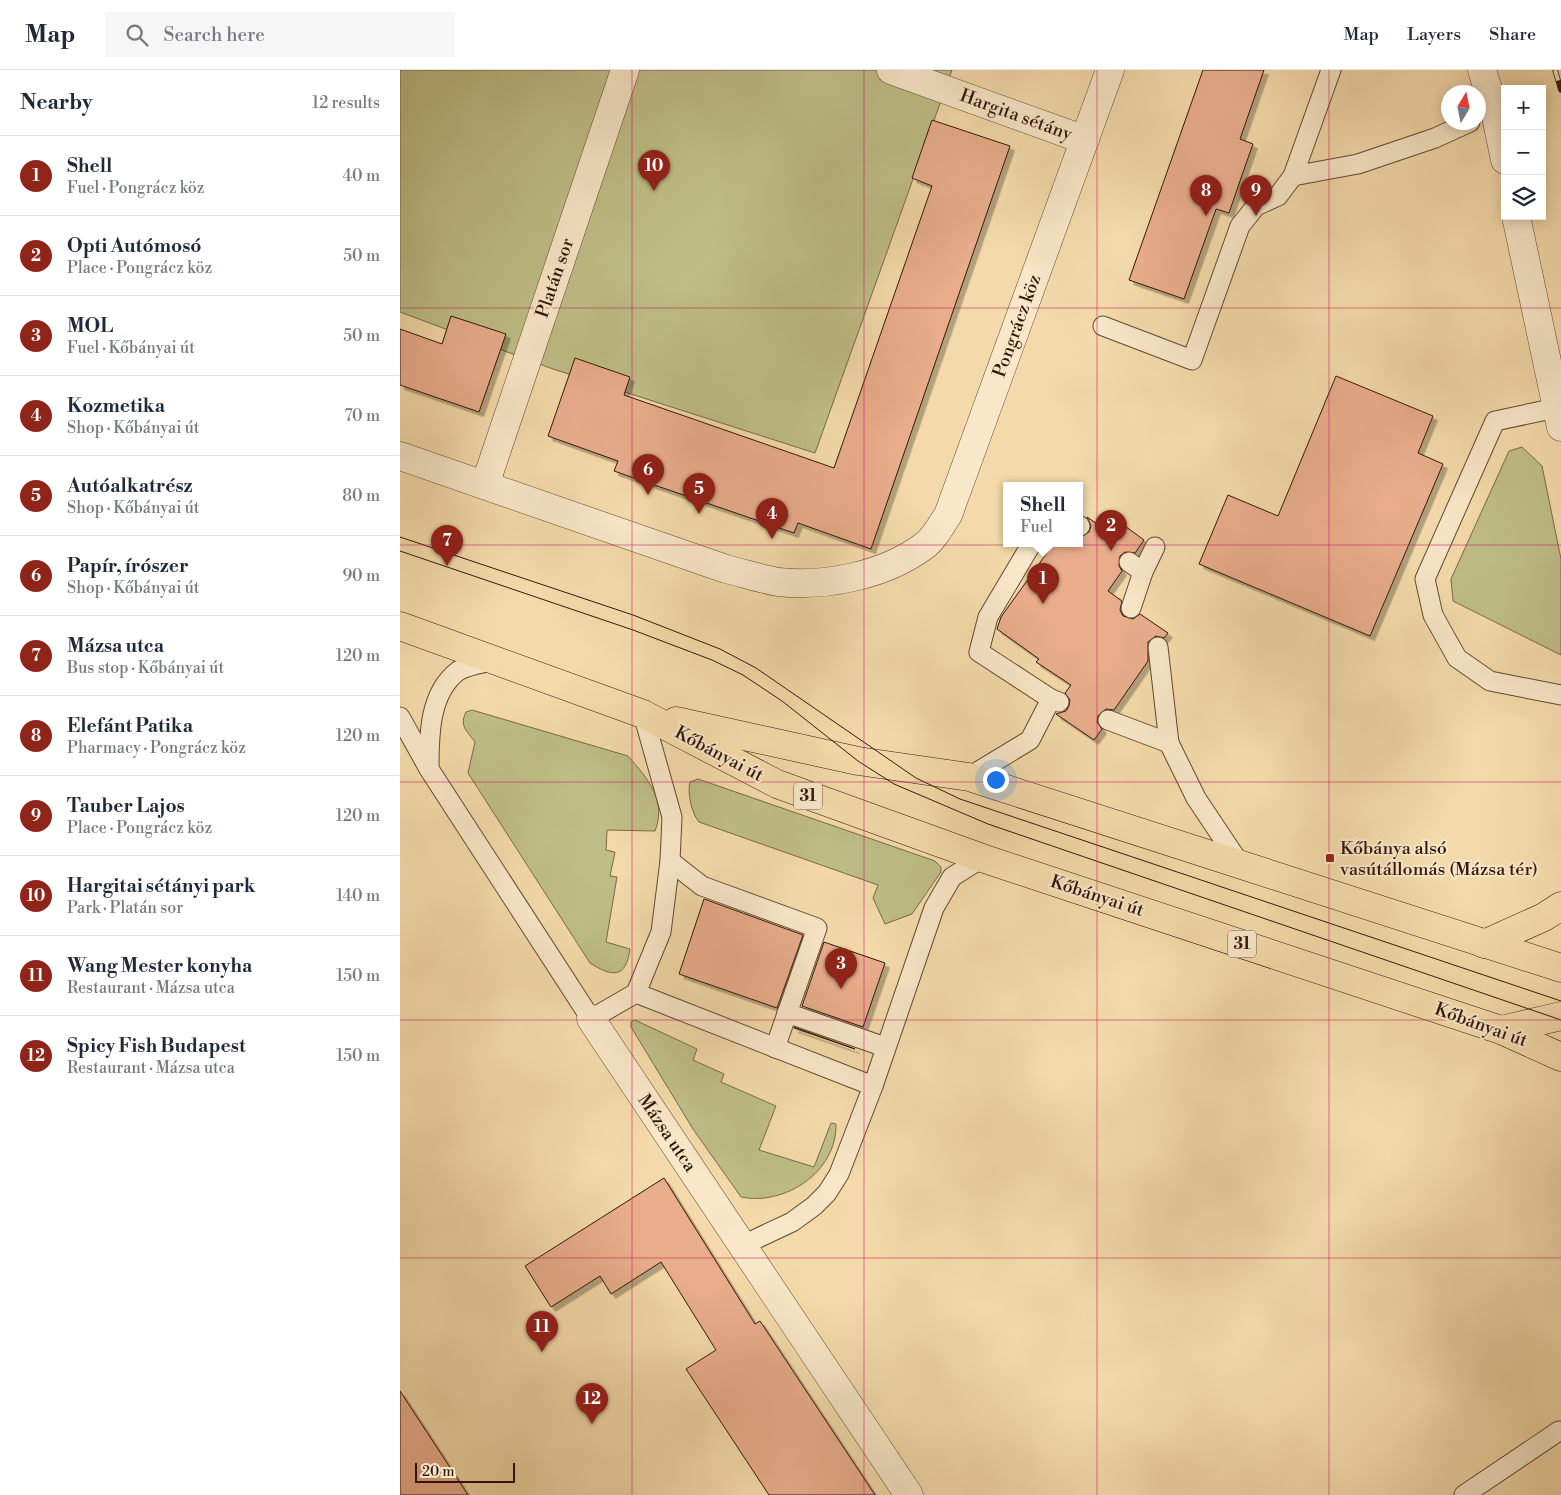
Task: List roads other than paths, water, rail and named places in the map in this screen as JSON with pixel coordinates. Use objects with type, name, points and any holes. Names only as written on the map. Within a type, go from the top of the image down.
[{"type":"main road","name":"Kőbányai út","points":[[400,626],[643,714],[777,784],[982,858],[1501,1030],[1561,1057]]},
{"type":"main road","name":"Kőbányai út","points":[[643,714],[858,761],[969,777],[1561,968]]},
{"type":"main road","points":[[1484,944],[1544,917],[1561,906]]},
{"type":"main road","points":[[1501,1030],[1561,1016]]},
{"type":"street","name":"Platán sor","points":[[484,485],[625,70]]},
{"type":"street","name":"Hargita sétány","points":[[891,70],[1085,140]]},
{"type":"street","name":"Pongrácz köz","points":[[484,485],[726,569],[778,582],[825,582],[863,573],[895,562],[926,545],[948,515],[1110,70]]},
{"type":"street","points":[[1482,70],[1487,115],[1501,150]]},
{"type":"street","points":[[1517,220],[1558,418]]},
{"type":"street","points":[[400,456],[484,485]]},
{"type":"street","name":"Mázsa utca","points":[[591,1019],[909,1495]]},
{"type":"lane","points":[[1103,326],[1192,360],[1240,226],[1256,206],[1278,196],[1293,176],[1331,70]]},
{"type":"lane","points":[[1293,176],[1358,164],[1435,138],[1452,130]]},
{"type":"lane","points":[[1558,418],[1495,421],[1425,578],[1433,615],[1457,658],[1490,681],[1561,695]]},
{"type":"lane","points":[[969,777],[1030,740],[1055,701],[979,652],[988,617],[1030,547]]},
{"type":"lane","points":[[1131,608],[1136,567],[1155,547]]},
{"type":"lane","points":[[1158,647],[1169,743],[1196,798],[1240,864]]},
{"type":"lane","points":[[429,769],[430,732],[436,707],[444,687],[459,671],[496,660]]},
{"type":"lane","points":[[591,1019],[636,993],[661,932],[670,860],[672,817],[643,714]]},
{"type":"lane","name":"Mázsa utca","points":[[400,718],[429,769],[591,1019]]},
{"type":"lane","points":[[1108,720],[1169,743]]},
{"type":"lane","points":[[741,1246],[792,1222],[814,1206],[827,1193],[839,1174],[873,1086],[934,908],[952,877],[982,858]]},
{"type":"lane","points":[[670,860],[702,886],[817,928],[775,1048]]},
{"type":"lane","points":[[636,993],[873,1086]]},
{"type":"lane","points":[[787,1014],[885,1047]]},
{"type":"lane","points":[[1464,1495],[1559,1431]]},
{"type":"tram line","points":[[400,537],[633,615],[720,649],[756,668],[916,778],[960,799],[1561,1001]]},
{"type":"tram line","points":[[400,551],[633,630],[712,660],[743,675],[782,701],[858,761],[894,784],[988,824],[1561,1020]]},
{"type":"railway","points":[[1555,70],[1561,90]]},
{"type":"place","name":"Hargitai sétányi park","points":[[654,191]]},
{"type":"place","name":"Elefánt Patika","points":[[1206,216]]},
{"type":"place","name":"Tauber Lajos","points":[[1256,216]]},
{"type":"place","name":"Papír, írószer","points":[[648,495]]},
{"type":"place","name":"Autóalkatrész","points":[[699,514]]},
{"type":"place","name":"Kozmetika","points":[[772,539]]},
{"type":"place","name":"Opti Autómosó","points":[[1111,551]]},
{"type":"place","name":"Mázsa utca","points":[[447,566]]},
{"type":"place","name":"Shell","points":[[1043,604]]},
{"type":"place","name":"Kőbánya alsó vasútállomás (Mázsa tér)","points":[[1330,858]]},
{"type":"place","name":"MOL","points":[[841,989]]},
{"type":"place","name":"Wang Mester konyha","points":[[542,1352]]},
{"type":"place","name":"Spicy Fish Budapest","points":[[592,1424]]}]
